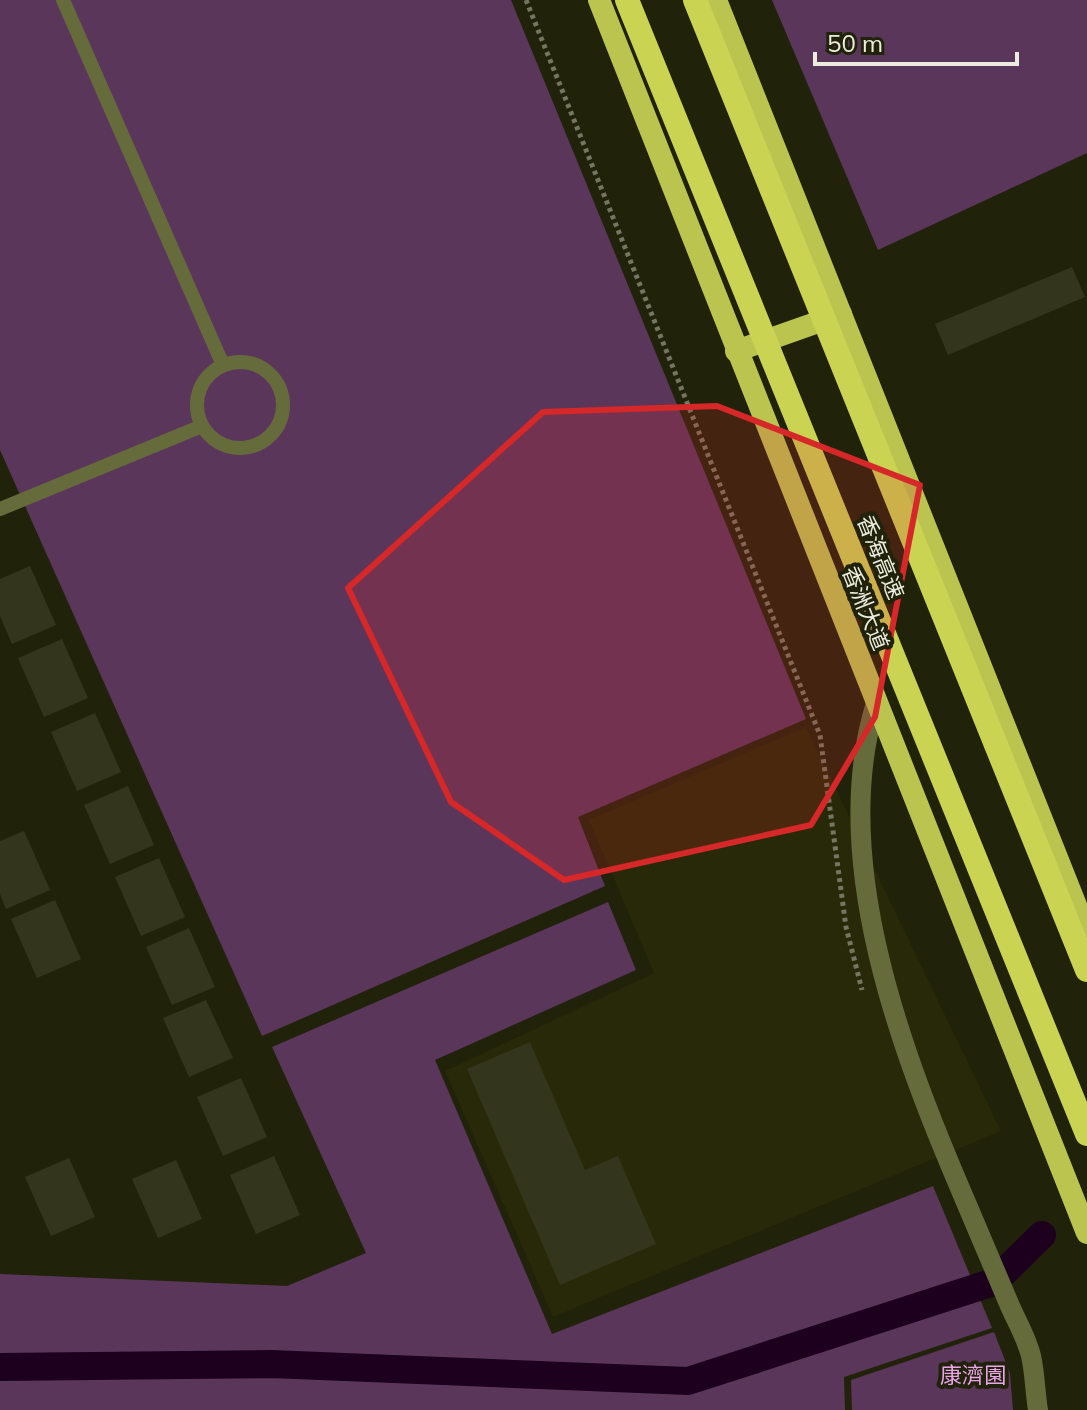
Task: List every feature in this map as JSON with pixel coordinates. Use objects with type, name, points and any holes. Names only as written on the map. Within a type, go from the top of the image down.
[{"type":"highway","name":"香洲大道","points":[[599,0],[1087,1233]]},
{"type":"highway","name":"香海高速","points":[[627,0],[1087,1134]]},
{"type":"highway","name":"香海高速","points":[[695,0],[1087,970]]},
{"type":"highway","points":[[716,0],[1087,933]]},
{"type":"highway","points":[[736,351],[842,314]]},
{"type":"street","points":[[876,703],[865,759],[861,809],[869,910],[877,951],[901,1037],[942,1146],[1031,1355],[1038,1410]]},
{"type":"lane","points":[[63,0],[223,365]]},
{"type":"lane","points":[[252,363],[265,370],[275,381],[283,408],[272,433],[262,442],[235,448],[210,437],[202,426],[197,412],[197,397],[202,384],[223,365],[252,363]]},
{"type":"lane","points":[[0,509],[202,426]]},
{"type":"path","points":[[526,0],[820,735],[846,927],[864,996]]},
{"type":"highlighted area","points":[[717,406],[920,485],[875,717],[811,825],[564,880],[451,802],[348,588],[543,412]]},
{"type":"shaded area","points":[[806,727],[1001,1131],[553,1317],[445,1071],[654,973],[589,820]]},
{"type":"green space","points":[[0,0],[511,0],[806,719],[578,817],[605,886],[262,1036],[0,450]]},
{"type":"green space","points":[[772,0],[1087,0],[1087,153],[878,250]]},
{"type":"green space","points":[[608,902],[636,970],[435,1060],[552,1334],[933,1186],[992,1328],[844,1377],[845,1410],[0,1410],[0,1274],[287,1286],[366,1253],[272,1047]]},
{"type":"green space","name":"康濟園","points":[[994,1332],[1010,1373],[1013,1410],[852,1410],[851,1380]]},
{"type":"building","points":[[1072,267],[1085,297],[948,355],[935,324]]},
{"type":"building","points":[[30,566],[56,625],[12,644],[0,616],[0,579]]},
{"type":"building","points":[[62,639],[88,698],[44,717],[18,658]]},
{"type":"building","points":[[95,713],[121,772],[77,791],[51,732]]},
{"type":"building","points":[[128,786],[154,845],[110,864],[84,805]]},
{"type":"building","points":[[24,831],[50,890],[6,909],[0,894],[0,841]]},
{"type":"building","points":[[159,858],[185,917],[141,936],[115,877]]},
{"type":"building","points":[[55,900],[81,959],[37,978],[11,919]]},
{"type":"building","points":[[189,928],[215,987],[172,1005],[146,947]]},
{"type":"building","points":[[206,1000],[233,1058],[189,1077],[163,1018]]},
{"type":"building","points":[[530,1042],[585,1170],[618,1156],[656,1244],[560,1285],[467,1069]]},
{"type":"building","points":[[241,1078],[267,1137],[223,1156],[197,1097]]},
{"type":"building","points":[[274,1156],[300,1215],[256,1234],[230,1175]]},
{"type":"building","points":[[69,1158],[95,1217],[51,1236],[25,1177]]},
{"type":"building","points":[[176,1160],[202,1219],[158,1238],[132,1179]]},
{"type":"waterway","points":[[0,1367],[271,1364],[688,1381],[994,1282],[1042,1235]]}]
